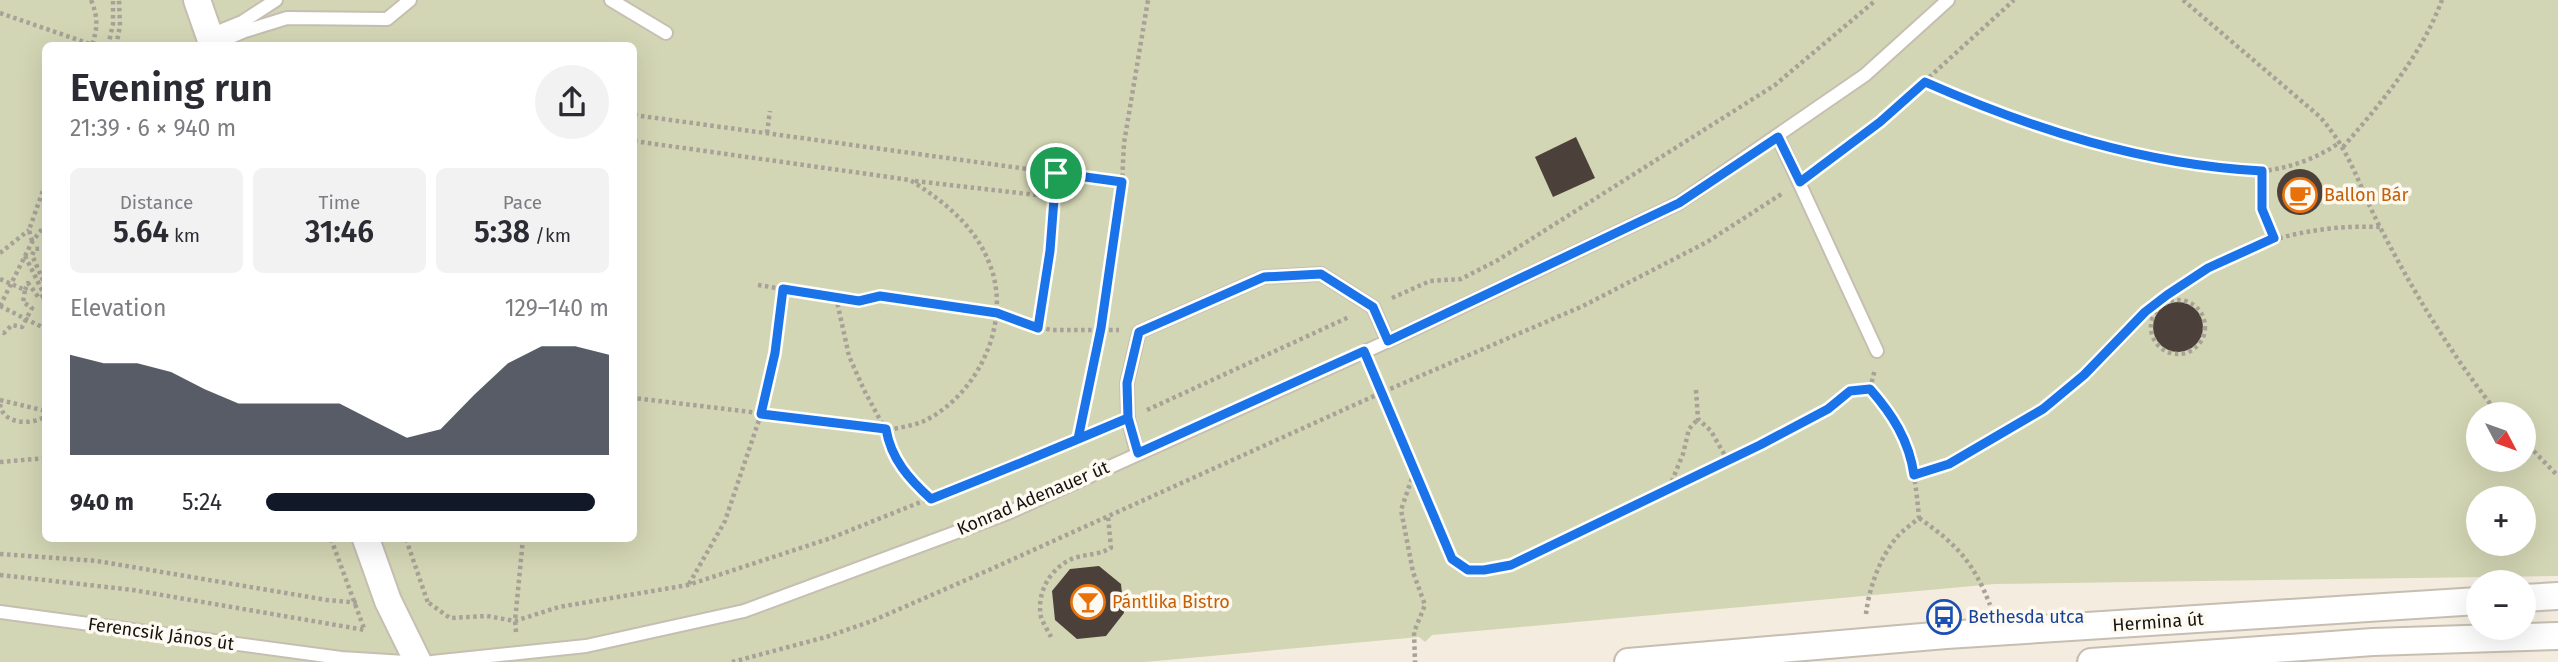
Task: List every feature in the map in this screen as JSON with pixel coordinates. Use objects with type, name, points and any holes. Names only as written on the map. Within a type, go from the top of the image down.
[{"type":"street","points":[[198,0],[211,42]]},
{"type":"street","points":[[367,542],[388,601],[418,662]]},
{"type":"street","points":[[2536,597],[2558,596]]},
{"type":"street","name":"Hermina út","points":[[1628,662],[1911,650],[1999,632],[2466,602]]},
{"type":"street","points":[[2373,608],[2373,652]]},
{"type":"street","name":"Hermina út","points":[[2091,662],[2373,652],[2558,636]]},
{"type":"lane","points":[[211,42],[276,0]]},
{"type":"lane","points":[[211,42],[287,18],[387,19],[410,0]]},
{"type":"lane","points":[[611,0],[666,33]]},
{"type":"lane","name":"Konrad Adenauer út","points":[[432,662],[586,646],[744,611],[1008,513],[1388,341],[1679,203],[1865,75],[1948,0]]},
{"type":"lane","points":[[1778,137],[1877,351]]},
{"type":"lane","points":[[1138,453],[1128,418],[1127,383],[1139,332],[1264,277],[1321,274],[1373,307],[1388,341]]},
{"type":"lane","name":"Ferencsik János út","points":[[0,612],[341,658],[405,662]]},
{"type":"path","points":[[91,0],[97,15],[98,28],[94,42]]},
{"type":"path","points":[[109,42],[113,24],[113,0]]},
{"type":"path","points":[[118,42],[119,0]]},
{"type":"path","points":[[1078,439],[1101,328],[1122,182],[1124,143],[1148,0]]},
{"type":"path","points":[[429,603],[450,618],[487,616],[515,621],[559,607],[688,585],[831,538],[1078,439],[1430,281],[1461,279],[1498,260],[1775,85],[1876,0]]},
{"type":"path","points":[[732,662],[826,637],[872,621],[1382,392],[1583,306],[1707,242],[1800,182],[1880,122],[2014,0]]},
{"type":"path","points":[[2183,0],[2319,116],[2342,144],[2380,227],[2435,324],[2456,358],[2489,402]]},
{"type":"path","points":[[1925,82],[1976,105],[2066,137],[2145,156],[2218,169],[2262,171],[2302,161],[2342,144],[2417,53],[2435,20],[2442,0]]},
{"type":"path","points":[[0,13],[84,42]]},
{"type":"path","points":[[767,133],[770,111]]},
{"type":"path","points":[[637,115],[1122,182]]},
{"type":"path","points":[[637,141],[1054,197]]},
{"type":"path","points":[[2262,171],[2262,209],[2274,238]]},
{"type":"path","points":[[1038,328],[1050,251],[1056,173]]},
{"type":"path","points":[[637,398],[886,429],[924,421],[949,404],[971,379],[992,342],[997,313],[995,284],[988,260],[974,236],[937,196],[911,180]]},
{"type":"path","points":[[0,253],[29,230],[42,193]]},
{"type":"path","points":[[1914,475],[1949,464],[2043,409],[2084,375],[2145,312],[2208,268],[2274,238],[2340,226],[2380,227]]},
{"type":"path","points":[[42,229],[32,242],[0,306],[42,327]]},
{"type":"path","points":[[29,230],[32,242]]},
{"type":"path","points":[[37,236],[42,239]]},
{"type":"path","points":[[42,248],[35,249],[32,255],[42,278]]},
{"type":"path","points":[[25,255],[42,290]]},
{"type":"path","points":[[0,279],[25,290]]},
{"type":"path","points":[[0,331],[4,333],[12,325],[22,327],[32,308],[23,302],[28,284],[38,298],[42,297]]},
{"type":"path","points":[[758,285],[859,301],[880,296],[997,313],[1038,328],[1101,328]]},
{"type":"path","points":[[688,585],[725,521],[761,414],[775,353],[783,289]]},
{"type":"path","points":[[2174,290],[2181,301],[2196,308],[2205,327],[2196,347],[2175,354],[2164,351],[2155,343],[2151,321],[2156,311],[2165,303],[2181,301]]},
{"type":"path","points":[[836,297],[849,355],[864,390],[886,429],[888,445],[907,477],[931,499]]},
{"type":"path","points":[[1364,351],[1452,559],[1468,570],[1511,565],[1728,461],[1828,409],[1850,391],[1870,389],[1892,416],[1905,440],[1914,475],[1919,518],[1963,553],[1987,598],[1999,632]]},
{"type":"path","points":[[1696,390],[1698,419],[1711,431],[1728,461]]},
{"type":"path","points":[[42,410],[0,402],[5,417],[29,423],[42,418]]},
{"type":"path","points":[[1669,488],[1683,454],[1689,429],[1698,419]]},
{"type":"path","points":[[2536,453],[2558,476]]},
{"type":"path","points":[[0,462],[42,458]]},
{"type":"path","points":[[1414,471],[1401,510],[1413,572],[1425,605],[1414,632],[1415,662]]},
{"type":"path","points":[[1051,637],[1041,618],[1046,580],[1059,565],[1076,557],[1098,555],[1111,548],[1108,516]]},
{"type":"path","points":[[1865,626],[1868,598],[1881,564],[1897,537],[1919,518]]},
{"type":"path","points":[[332,542],[374,659]]},
{"type":"path","points":[[519,653],[515,621],[523,542]]},
{"type":"path","points":[[0,554],[97,561],[354,604]]},
{"type":"path","points":[[0,575],[133,590],[365,630]]},
{"type":"green space","points":[[0,0],[2558,0],[2558,576],[2536,576],[2536,570],[2466,570],[2466,577],[1995,584],[1432,635],[1425,642],[1419,637],[1145,662],[0,662]]},
{"type":"building","points":[[1576,137],[1595,178],[1553,197],[1535,157]]},
{"type":"building","name":"Ballon Bár","points":[[2300,169],[2317,175],[2323,192],[2317,209],[2300,215],[2283,209],[2277,192],[2283,175]]},
{"type":"building","points":[[2178,302],[2196,309],[2203,327],[2196,345],[2178,352],[2160,345],[2153,327],[2160,309]]},
{"type":"building","name":"Pántlika Bistro","points":[[1099,566],[1121,584],[1124,613],[1106,636],[1077,639],[1055,620],[1052,591],[1070,569]]},
{"type":"place","name":"Ballon Bár","points":[[2300,195]]},
{"type":"place","name":"Pántlika Bistro","points":[[1088,602]]},
{"type":"place","name":"Bethesda utca","points":[[1944,617]]},
{"type":"route","points":[[1056,173],[1050,251],[1038,328],[997,313],[880,296],[859,301],[783,289],[775,353],[761,414],[886,429],[888,445],[907,477],[931,499],[982,479],[1078,439],[1128,418],[1138,453],[1364,351],[1452,559],[1468,570],[1484,570],[1511,565],[1728,461],[1828,409],[1850,391],[1870,389],[1892,416],[1905,440],[1914,475],[1949,464],[2043,409],[2060,396],[2145,312],[2188,279],[2274,238],[2262,209],[2262,171],[2218,169],[2145,156],[2066,137],[1976,105],[1925,82],[1880,122],[1800,182],[1778,137],[1679,203],[1388,341],[1373,307],[1321,274],[1264,277],[1139,332],[1127,383],[1128,418],[1078,439],[1101,328],[1122,182],[1056,173]]}]
